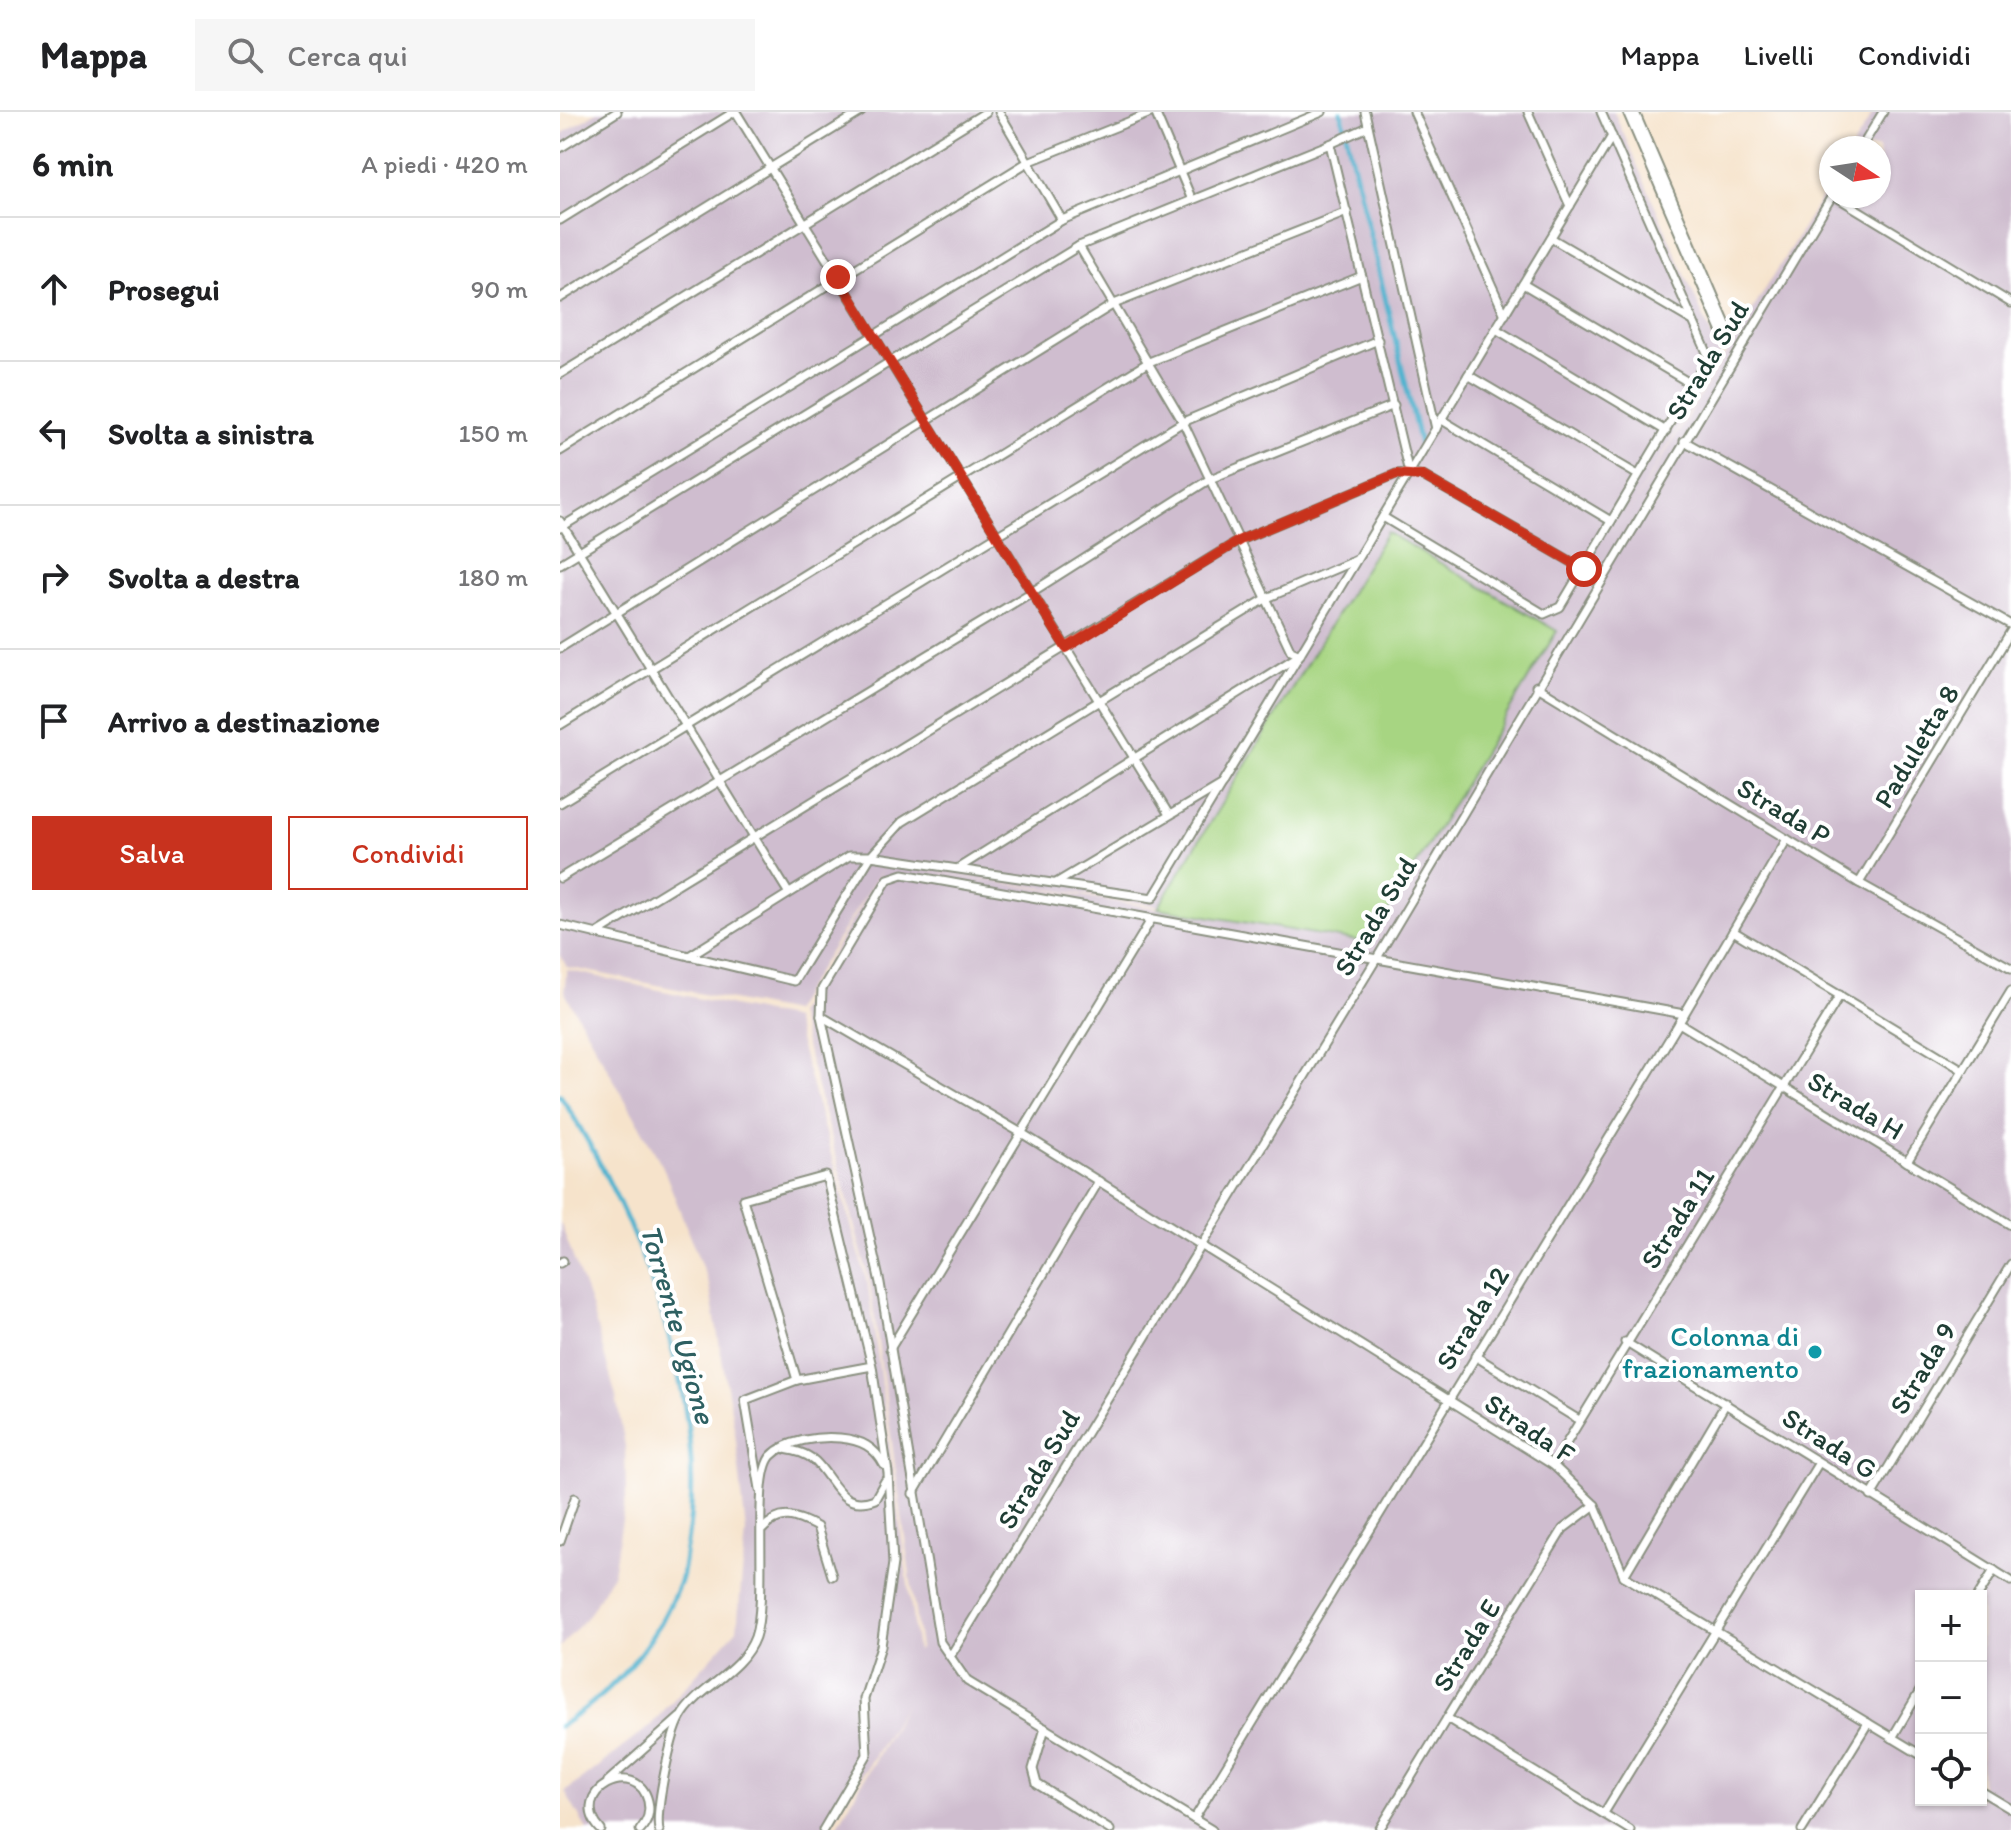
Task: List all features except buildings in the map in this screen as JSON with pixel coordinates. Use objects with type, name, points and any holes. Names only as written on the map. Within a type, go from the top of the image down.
[{"type":"street","points":[[1631,112],[1726,333]]},
{"type":"lane","points":[[560,148],[617,112]]},
{"type":"lane","points":[[560,220],[735,112],[1168,813]]},
{"type":"lane","points":[[560,298],[861,112]]},
{"type":"lane","points":[[560,374],[986,112]]},
{"type":"lane","points":[[999,112],[1062,220]]},
{"type":"lane","points":[[560,451],[1028,162],[1154,112],[1190,196]]},
{"type":"lane","points":[[788,892],[561,525],[876,338],[1062,220],[1180,174],[1322,112]]},
{"type":"lane","points":[[1365,112],[1436,429]]},
{"type":"lane","points":[[1414,112],[1505,315]]},
{"type":"lane","points":[[1528,112],[1570,206]]},
{"type":"lane","points":[[1383,517],[1544,614],[1560,607],[1709,357],[1601,112]]},
{"type":"lane","points":[[1868,136],[1883,112]]},
{"type":"lane","points":[[560,564],[577,550],[888,359],[1079,246],[1190,196],[1368,127]]},
{"type":"lane","points":[[689,956],[849,856],[960,867],[1153,898],[1612,136]]},
{"type":"lane","points":[[1334,142],[1347,212],[1409,473]]},
{"type":"lane","name":"Strada Sud","points":[[951,1655],[1377,958],[1536,686],[1826,208]]},
{"type":"lane","points":[[1853,208],[2011,303]]},
{"type":"lane","points":[[560,648],[1114,304],[1347,212]]},
{"type":"lane","points":[[1551,238],[1693,321]]},
{"type":"lane","points":[[1079,246],[1183,422],[1291,651],[1300,655]]},
{"type":"lane","points":[[560,725],[1149,362],[1362,276]]},
{"type":"lane","points":[[1523,284],[1693,385]]},
{"type":"lane","points":[[1496,329],[1666,431]]},
{"type":"lane","points":[[560,803],[996,533],[1183,422],[1378,340]]},
{"type":"lane","points":[[1468,375],[1638,475]]},
{"type":"lane","points":[[560,878],[1032,592],[1210,479],[1394,405]]},
{"type":"lane","points":[[1442,420],[1611,521]]},
{"type":"lane","points":[[1684,441],[2011,625]]},
{"type":"lane","points":[[596,934],[1240,540],[1396,474],[1423,476],[1584,569]]},
{"type":"lane","points":[[560,925],[794,981],[871,856],[902,822],[1267,598],[1357,559]]},
{"type":"lane","name":"Paduletta 8","points":[[1859,883],[2011,631]]},
{"type":"lane","points":[[960,867],[1300,655]]},
{"type":"lane","name":"Strada P","points":[[1536,686],[1859,883],[2011,968]]},
{"type":"lane","points":[[1056,883],[1168,813],[1223,783]]},
{"type":"lane","name":"Strada 12","points":[[1194,1819],[1679,1023],[1787,839]]},
{"type":"lane","points":[[1212,1830],[967,1681],[940,1642],[880,1283],[821,1016],[822,989],[888,879],[903,874],[1684,1014]]},
{"type":"lane","points":[[890,1349],[1151,920]]},
{"type":"lane","points":[[1733,931],[1963,1070]]},
{"type":"lane","points":[[1907,1162],[2011,991]]},
{"type":"lane","name":"Strada 11","points":[[1553,1465],[1625,1342],[1840,995]]},
{"type":"lane","name":"Strada F","points":[[821,1016],[1201,1243],[1553,1465],[1595,1505],[1624,1576]]},
{"type":"lane","name":"Strada H","points":[[1679,1023],[2011,1225]]},
{"type":"lane","points":[[797,1380],[743,1199],[826,1176],[872,1366],[888,1473],[893,1563],[881,1646],[864,1699],[867,1755],[823,1830]]},
{"type":"lane","points":[[913,1494],[1099,1181]]},
{"type":"lane","name":"Strada 9","points":[[1871,1496],[2011,1264]]},
{"type":"lane","name":"Strada G","points":[[1625,1342],[2011,1581]]},
{"type":"lane","points":[[1475,1356],[1579,1420]]},
{"type":"lane","points":[[601,1830],[594,1820],[592,1804],[606,1783],[737,1665],[755,1637],[763,1577],[763,1529],[761,1495],[745,1400],[797,1380],[872,1366]]},
{"type":"lane","points":[[1726,1403],[1624,1576],[1915,1751]]},
{"type":"lane","points":[[761,1495],[765,1468],[772,1455],[785,1449],[812,1438],[865,1443],[879,1455],[888,1473],[883,1491],[864,1504],[851,1501],[837,1493],[814,1461],[802,1452],[785,1449]]},
{"type":"lane","points":[[1604,1813],[1818,1464]]},
{"type":"lane","points":[[560,1541],[575,1498]]},
{"type":"lane","name":"Strada E","points":[[1595,1505],[1563,1529],[1447,1718],[1630,1830]]},
{"type":"lane","points":[[763,1529],[773,1518],[785,1514],[817,1527],[832,1576]]},
{"type":"lane","points":[[1982,1590],[1994,1570]]},
{"type":"lane","points":[[1892,1738],[1915,1699]]},
{"type":"lane","points":[[659,1830],[660,1794],[681,1716]]},
{"type":"lane","points":[[1379,1830],[1447,1718]]},
{"type":"lane","points":[[1802,1830],[1868,1723]]},
{"type":"lane","points":[[1045,1728],[1033,1769],[1037,1784],[1110,1830]]},
{"type":"lane","points":[[606,1783],[630,1781],[643,1790],[649,1813],[640,1830]]},
{"type":"lane","points":[[1987,1795],[2011,1809]]},
{"type":"shaded area","points":[[597,112],[1614,112],[1721,357],[1624,520],[1819,202],[1819,208],[1891,208],[1891,136],[1859,136],[1874,112],[2011,112],[2011,1830],[835,1830],[907,1702],[828,1830],[587,1830],[565,1792],[649,1727],[737,1629],[746,1532],[735,1432],[709,1285],[663,1167],[564,991],[567,970],[793,1019],[868,1285],[917,1651],[920,1648],[870,1284],[797,1013],[885,864],[792,1012],[567,967],[560,955],[560,135]],"holes":[[[1387,532],[1369,943],[905,867],[1159,906]]]},
{"type":"shaded area","points":[[560,1222],[590,1303],[616,1397],[625,1446],[626,1497],[613,1573],[588,1616],[560,1647]]},
{"type":"green space","points":[[1387,532],[1557,631],[1369,943],[1158,908]]},
{"type":"waterway","points":[[1341,112],[1420,444]]},
{"type":"waterway","name":"Torrente Ugione","points":[[560,1095],[615,1195],[640,1251],[661,1310],[677,1370],[688,1430],[692,1488],[682,1574],[658,1627],[615,1682],[560,1726]]},
{"type":"place","name":"Colonna di frazionamento","points":[[1815,1352]]},
{"type":"route","points":[[838,277],[1066,648],[1240,540],[1396,474],[1423,476],[1584,569]]}]
